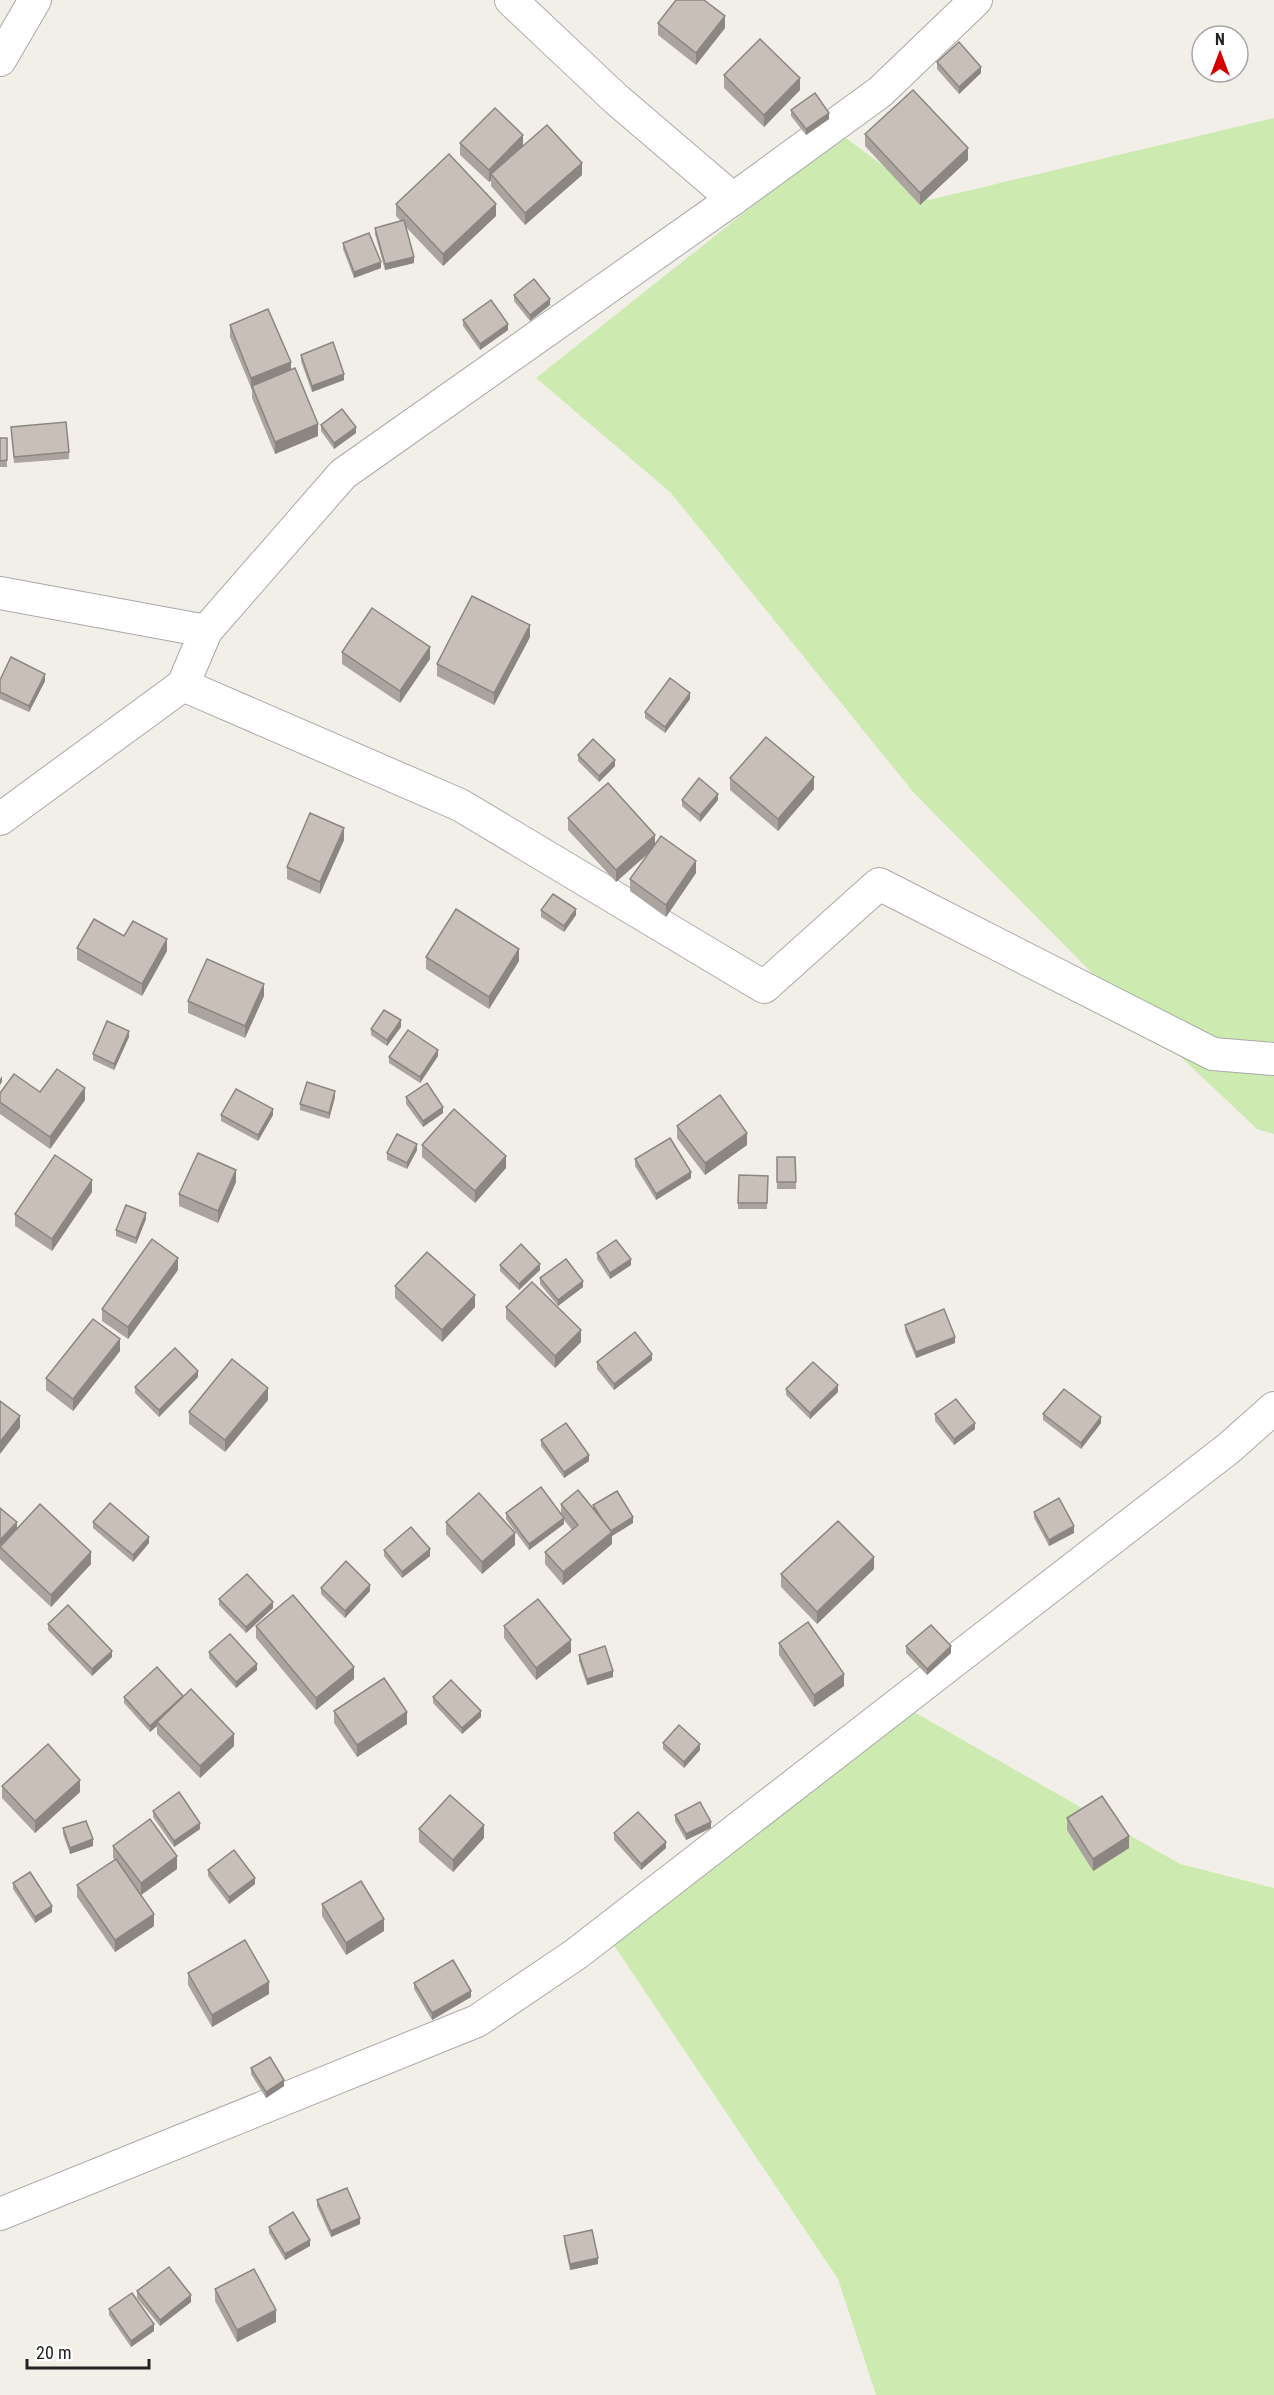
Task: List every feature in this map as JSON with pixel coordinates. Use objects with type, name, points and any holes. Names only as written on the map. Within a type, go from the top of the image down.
[{"type":"street","points":[[0,60],[35,0]]},
{"type":"street","points":[[511,0],[616,99],[733,199]]},
{"type":"street","points":[[0,819],[183,685],[206,631],[343,474],[733,199],[880,92],[976,0]]},
{"type":"street","points":[[0,593],[206,631]]},
{"type":"street","points":[[183,685],[460,805],[764,987],[879,884],[1213,1054],[1274,1059]]},
{"type":"street","points":[[0,2214],[477,2021],[576,1954],[1229,1448],[1274,1408]]},
{"type":"green space","points":[[1274,118],[1274,1134],[1257,1129],[1093,974],[914,793],[671,493],[536,378],[842,135],[929,200]]},
{"type":"green space","points":[[914,1712],[1180,1864],[1274,1888],[1274,2395],[876,2395],[838,2279],[605,1932]]},
{"type":"building","points":[[676,0],[704,0],[725,16],[696,53],[658,23]]},
{"type":"building","points":[[760,39],[800,78],[764,115],[724,75]]},
{"type":"building","points":[[959,42],[981,67],[959,87],[937,62]]},
{"type":"building","points":[[913,90],[968,148],[920,193],[865,134]]},
{"type":"building","points":[[815,93],[829,113],[806,129],[791,110]]},
{"type":"building","points":[[495,108],[523,135],[489,170],[460,143]]},
{"type":"building","points":[[547,125],[582,163],[525,213],[491,174]]},
{"type":"building","points":[[449,154],[496,204],[443,254],[396,204]]},
{"type":"building","points":[[404,220],[414,257],[385,264],[375,228]]},
{"type":"building","points":[[369,233],[381,262],[354,272],[343,243]]},
{"type":"building","points":[[534,279],[550,299],[530,315],[514,295]]},
{"type":"building","points":[[491,300],[508,324],[480,344],[463,320]]},
{"type":"building","points":[[268,309],[291,362],[251,378],[230,325]]},
{"type":"building","points":[[333,342],[344,374],[312,386],[301,355]]},
{"type":"building","points":[[295,368],[318,424],[275,442],[252,386]]},
{"type":"building","points":[[342,409],[356,427],[334,443],[321,425]]},
{"type":"building","points":[[66,422],[69,452],[14,457],[11,427]]},
{"type":"building","points":[[0,438],[7,438],[7,460],[0,461]]},
{"type":"building","points":[[472,596],[530,625],[494,693],[437,664]]},
{"type":"building","points":[[372,608],[430,647],[400,691],[342,652]]},
{"type":"building","points":[[11,657],[45,674],[29,706],[0,692],[0,680]]},
{"type":"building","points":[[670,678],[690,693],[665,727],[645,712]]},
{"type":"building","points":[[766,737],[814,777],[778,819],[730,778]]},
{"type":"building","points":[[593,739],[615,760],[599,776],[578,755]]},
{"type":"building","points":[[699,778],[718,794],[700,815],[682,800]]},
{"type":"building","points":[[608,783],[655,835],[616,870],[568,818]]},
{"type":"building","points":[[310,813],[344,828],[320,882],[287,867]]},
{"type":"building","points":[[661,836],[696,861],[666,905],[630,879]]},
{"type":"building","points":[[553,894],[576,909],[564,926],[541,910]]},
{"type":"building","points":[[456,909],[519,949],[489,997],[426,957]]},
{"type":"building","points":[[94,919],[124,936],[133,921],[167,939],[142,984],[77,948]]},
{"type":"building","points":[[207,959],[264,984],[245,1026],[188,1001]]},
{"type":"building","points":[[384,1010],[401,1020],[387,1040],[371,1029]]},
{"type":"building","points":[[107,1021],[129,1031],[114,1064],[93,1054]]},
{"type":"building","points":[[408,1030],[438,1050],[420,1077],[389,1057]]},
{"type":"building","points":[[57,1069],[85,1088],[50,1137],[0,1102],[0,1093],[14,1074],[40,1092]]},
{"type":"building","points":[[307,1082],[335,1091],[329,1113],[300,1104]]},
{"type":"building","points":[[427,1083],[443,1107],[423,1121],[406,1097]]},
{"type":"building","points":[[236,1089],[273,1109],[258,1135],[221,1115]]},
{"type":"building","points":[[720,1095],[747,1133],[705,1163],[677,1126]]},
{"type":"building","points":[[454,1109],[506,1156],[475,1191],[422,1145]]},
{"type":"building","points":[[397,1134],[417,1144],[407,1163],[387,1153]]},
{"type":"building","points":[[670,1138],[691,1172],[656,1194],[635,1159]]},
{"type":"building","points":[[198,1153],[236,1170],[218,1211],[179,1194]]},
{"type":"building","points":[[55,1155],[92,1180],[52,1239],[15,1214]]},
{"type":"building","points":[[777,1157],[795,1157],[796,1182],[777,1182]]},
{"type":"building","points":[[739,1175],[768,1176],[767,1203],[738,1203]]},
{"type":"building","points":[[126,1205],[146,1213],[136,1238],[116,1230]]},
{"type":"building","points":[[152,1239],[178,1258],[128,1327],[102,1309]]},
{"type":"building","points":[[616,1240],[631,1259],[610,1273],[597,1253]]},
{"type":"building","points":[[521,1244],[540,1264],[519,1284],[500,1265]]},
{"type":"building","points":[[427,1252],[475,1295],[442,1330],[395,1286]]},
{"type":"building","points":[[566,1259],[583,1281],[558,1300],[540,1278]]},
{"type":"building","points":[[532,1282],[581,1330],[555,1356],[506,1307]]},
{"type":"building","points":[[944,1309],[955,1337],[916,1352],[905,1325]]},
{"type":"building","points":[[93,1319],[120,1339],[73,1399],[46,1378]]},
{"type":"building","points":[[635,1332],[652,1354],[614,1384],[597,1362]]},
{"type":"building","points":[[175,1348],[198,1371],[159,1410],[135,1387]]},
{"type":"building","points":[[232,1359],[268,1388],[225,1440],[189,1412]]},
{"type":"building","points":[[813,1362],[838,1385],[810,1413],[786,1389]]},
{"type":"building","points":[[1064,1389],[1101,1417],[1081,1443],[1043,1414]]},
{"type":"building","points":[[956,1399],[975,1423],[954,1439],[935,1414]]},
{"type":"building","points":[[0,1401],[20,1416],[0,1442]]},
{"type":"building","points":[[566,1423],[589,1455],[564,1472],[541,1440]]},
{"type":"building","points":[[541,1487],[564,1518],[529,1544],[506,1513]]},
{"type":"building","points":[[578,1490],[612,1532],[563,1572],[545,1552],[578,1525],[561,1504]]},
{"type":"building","points":[[617,1491],[633,1517],[611,1531],[593,1505]]},
{"type":"building","points":[[479,1493],[515,1533],[482,1562],[446,1522]]},
{"type":"building","points":[[1059,1498],[1074,1526],[1049,1540],[1034,1512]]},
{"type":"building","points":[[110,1503],[149,1537],[133,1555],[93,1522]]},
{"type":"building","points":[[40,1504],[91,1552],[51,1595],[0,1547]]},
{"type":"building","points":[[0,1508],[17,1522],[0,1540]]},
{"type":"building","points":[[838,1521],[874,1557],[817,1612],[781,1574]]},
{"type":"building","points":[[411,1527],[430,1549],[402,1572],[384,1550]]},
{"type":"building","points":[[346,1561],[370,1585],[345,1611],[321,1588]]},
{"type":"building","points":[[247,1574],[273,1602],[246,1627],[219,1599]]},
{"type":"building","points":[[293,1595],[354,1667],[316,1698],[256,1626]]},
{"type":"building","points":[[538,1599],[571,1640],[536,1668],[504,1626]]},
{"type":"building","points":[[68,1605],[112,1651],[92,1669],[48,1624]]},
{"type":"building","points":[[808,1622],[844,1674],[814,1695],[779,1643]]},
{"type":"building","points":[[931,1625],[951,1646],[927,1669],[906,1646]]},
{"type":"building","points":[[230,1634],[257,1664],[236,1682],[209,1652]]},
{"type":"building","points":[[605,1646],[613,1671],[587,1679],[579,1655]]},
{"type":"building","points":[[157,1667],[183,1696],[150,1726],[124,1697]]},
{"type":"building","points":[[384,1678],[407,1712],[357,1745],[334,1711]]},
{"type":"building","points":[[451,1680],[481,1711],[462,1728],[433,1697]]},
{"type":"building","points":[[191,1689],[234,1734],[200,1766],[157,1722]]},
{"type":"building","points":[[679,1725],[700,1744],[684,1762],[663,1743]]},
{"type":"building","points":[[48,1744],[80,1780],[35,1821],[2,1786]]},
{"type":"building","points":[[179,1792],[200,1823],[174,1841],[153,1811]]},
{"type":"building","points":[[450,1795],[484,1825],[453,1860],[419,1829]]},
{"type":"building","points":[[1102,1796],[1129,1836],[1093,1859],[1067,1818]]},
{"type":"building","points":[[700,1802],[711,1822],[686,1834],[675,1815]]},
{"type":"building","points":[[638,1812],[666,1842],[641,1864],[614,1833]]},
{"type":"building","points":[[150,1819],[177,1856],[141,1883],[113,1846]]},
{"type":"building","points":[[86,1821],[93,1839],[70,1848],[63,1828]]},
{"type":"building","points":[[234,1850],[255,1878],[229,1897],[208,1870]]},
{"type":"building","points":[[116,1859],[154,1914],[115,1940],[77,1885]]},
{"type":"building","points":[[30,1872],[52,1906],[35,1917],[13,1883]]},
{"type":"building","points":[[361,1881],[384,1919],[346,1943],[322,1904]]},
{"type":"building","points":[[245,1940],[269,1982],[212,2015],[188,1973]]},
{"type":"building","points":[[453,1960],[471,1991],[432,2013],[414,1983]]},
{"type":"building","points":[[270,2057],[284,2080],[266,2092],[251,2068]]},
{"type":"building","points":[[347,2188],[360,2218],[331,2231],[317,2200]]},
{"type":"building","points":[[293,2212],[310,2240],[285,2254],[269,2227]]},
{"type":"building","points":[[592,2230],[598,2258],[570,2264],[564,2236]]},
{"type":"building","points":[[169,2267],[191,2295],[160,2320],[137,2291]]},
{"type":"building","points":[[254,2269],[276,2310],[237,2330],[215,2289]]},
{"type":"building","points":[[132,2293],[154,2324],[131,2341],[109,2309]]}]
